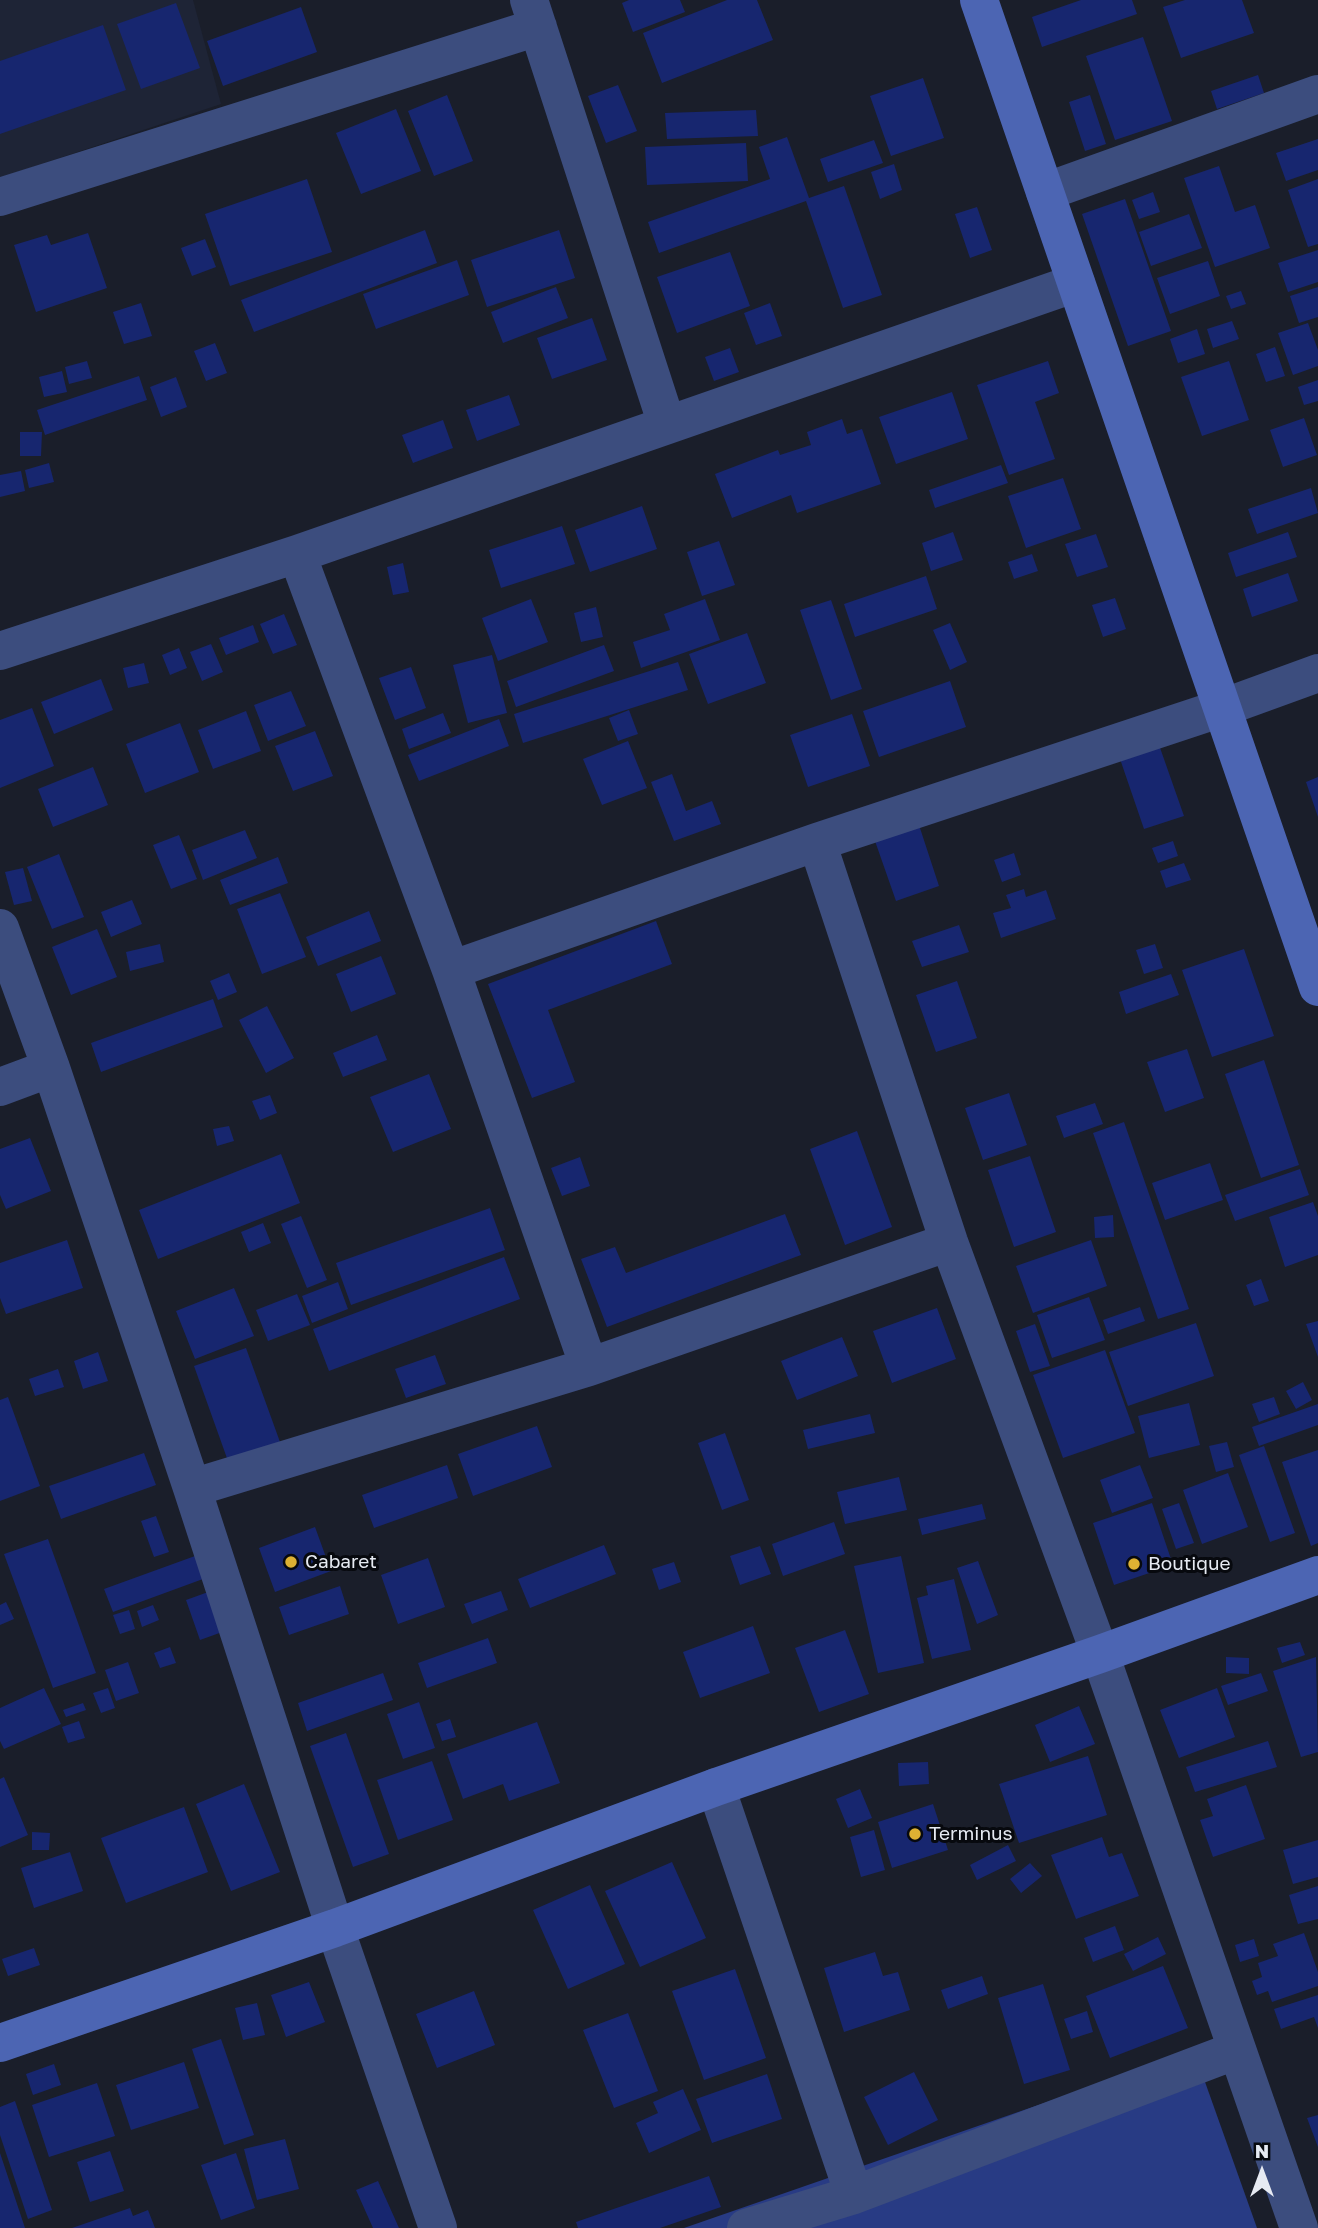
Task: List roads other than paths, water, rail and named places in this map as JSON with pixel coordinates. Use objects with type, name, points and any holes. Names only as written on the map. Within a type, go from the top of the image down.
[{"type":"street","points":[[979,0],[1318,987]]},
{"type":"street","points":[[0,197],[534,14],[667,425]]},
{"type":"street","points":[[1045,192],[1318,94]]},
{"type":"street","points":[[0,651],[297,554],[1076,283]]},
{"type":"street","points":[[297,554],[451,970],[589,1367]]},
{"type":"street","points":[[451,970],[817,842],[1222,708],[1318,673]]},
{"type":"street","points":[[817,842],[949,1242],[1100,1654],[1298,2228]]},
{"type":"street","points":[[0,929],[51,1068],[192,1488],[335,1928],[438,2228]]},
{"type":"street","points":[[0,1087],[51,1068]]},
{"type":"street","points":[[192,1488],[589,1367],[949,1242]]},
{"type":"street","points":[[0,2043],[335,1928],[716,1787],[1318,1576]]},
{"type":"street","points":[[716,1787],[854,2195]]},
{"type":"street","points":[[746,2228],[854,2195],[1237,2050]]},
{"type":"place","name":"Cabaret","points":[[291,1562]]},
{"type":"place","name":"Boutique","points":[[1134,1564]]},
{"type":"place","name":"Terminus","points":[[915,1834]]}]
